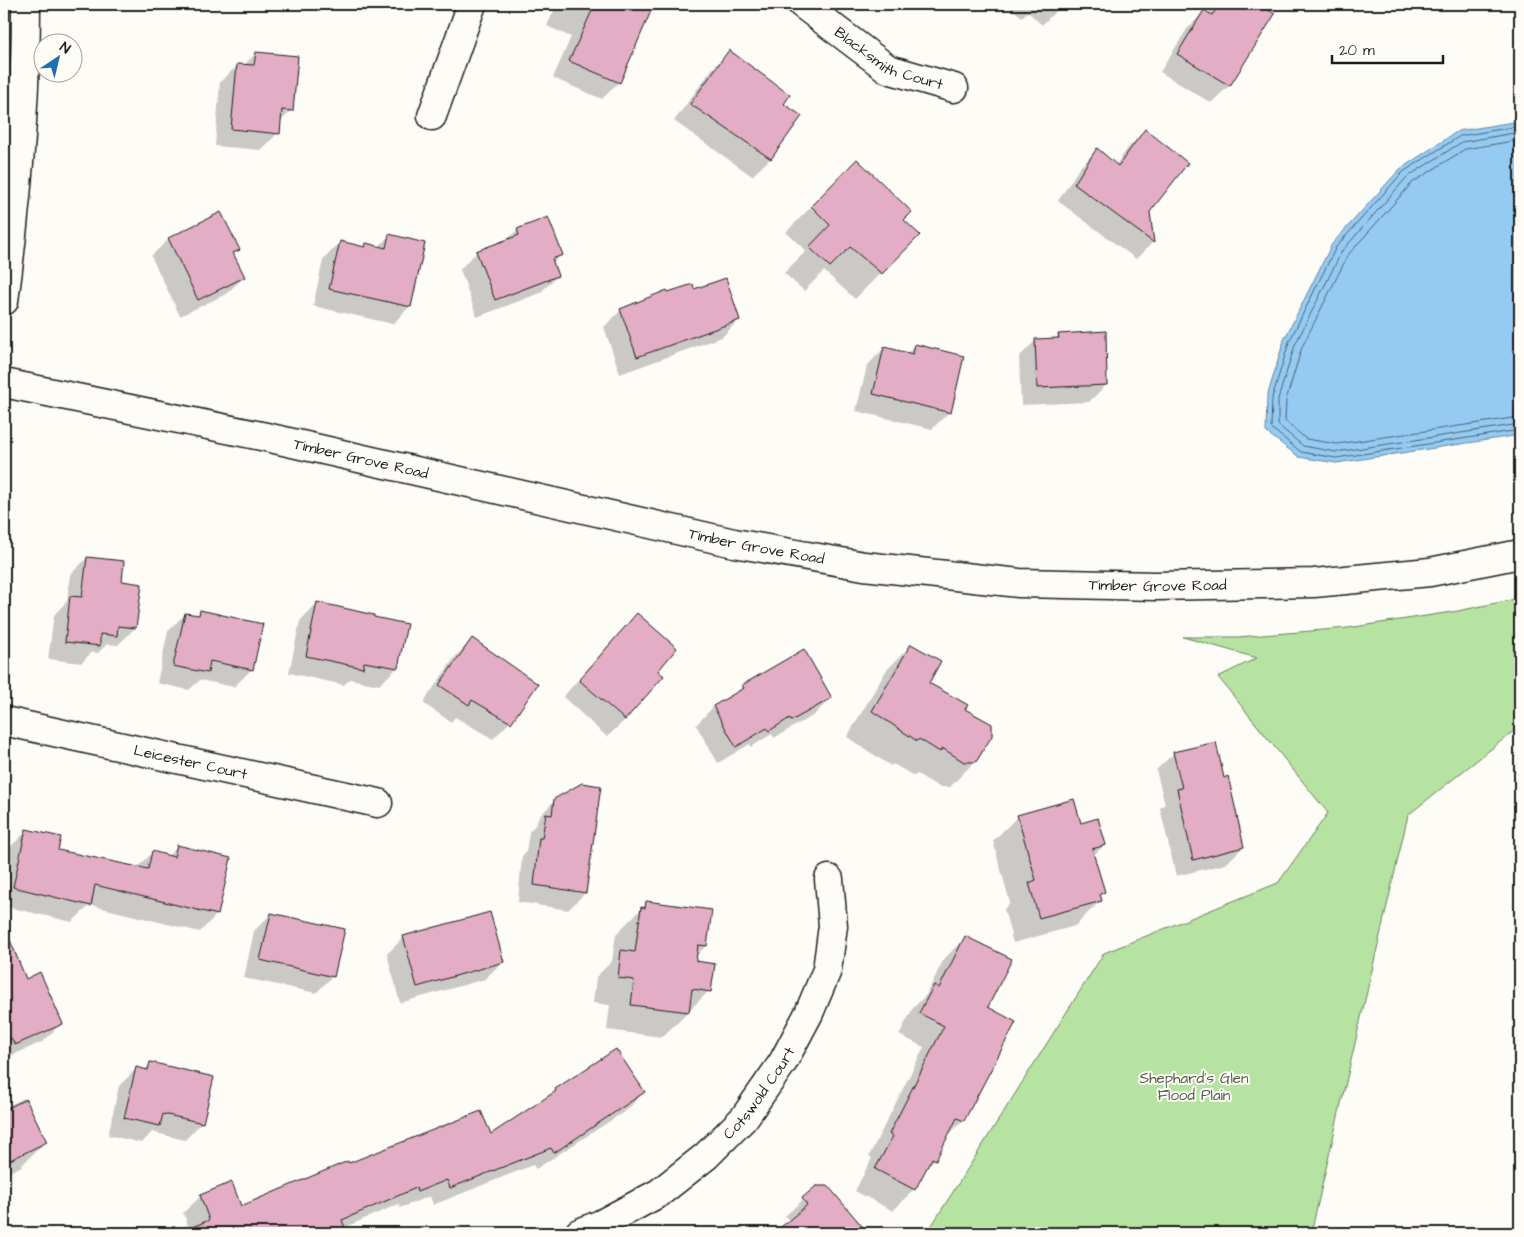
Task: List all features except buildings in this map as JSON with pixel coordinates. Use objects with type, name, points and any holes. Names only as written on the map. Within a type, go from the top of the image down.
[{"type":"street","points":[[4,301],[12,240],[20,146],[26,45],[26,4]]},
{"type":"street","points":[[432,116],[472,4]]},
{"type":"street","name":"Blacksmith Court","points":[[802,4],[888,69],[954,88]]},
{"type":"street","name":"Timber Grove Road","points":[[4,383],[276,439],[734,543],[864,566],[1019,583],[1156,586],[1314,583],[1430,572],[1520,554]]},
{"type":"street","name":"Leicester Court","points":[[4,721],[378,802]]},
{"type":"street","name":"Cotswold Court","points":[[579,1233],[601,1224],[660,1193],[706,1156],[744,1118],[783,1062],[809,1013],[827,970],[832,926],[830,879]]},
{"type":"green space","name":"Shephard's Glen Flood Plain","points":[[1520,598],[1520,726],[1408,815],[1311,1233],[927,1233],[1104,953],[1278,883],[1328,813],[1218,677],[1257,658],[1183,637],[1238,637],[1348,628],[1458,611]]},
{"type":"water","points":[[1520,121],[1520,435],[1336,463],[1299,457],[1266,432],[1267,397],[1284,340],[1332,244],[1400,169],[1458,131]]}]
